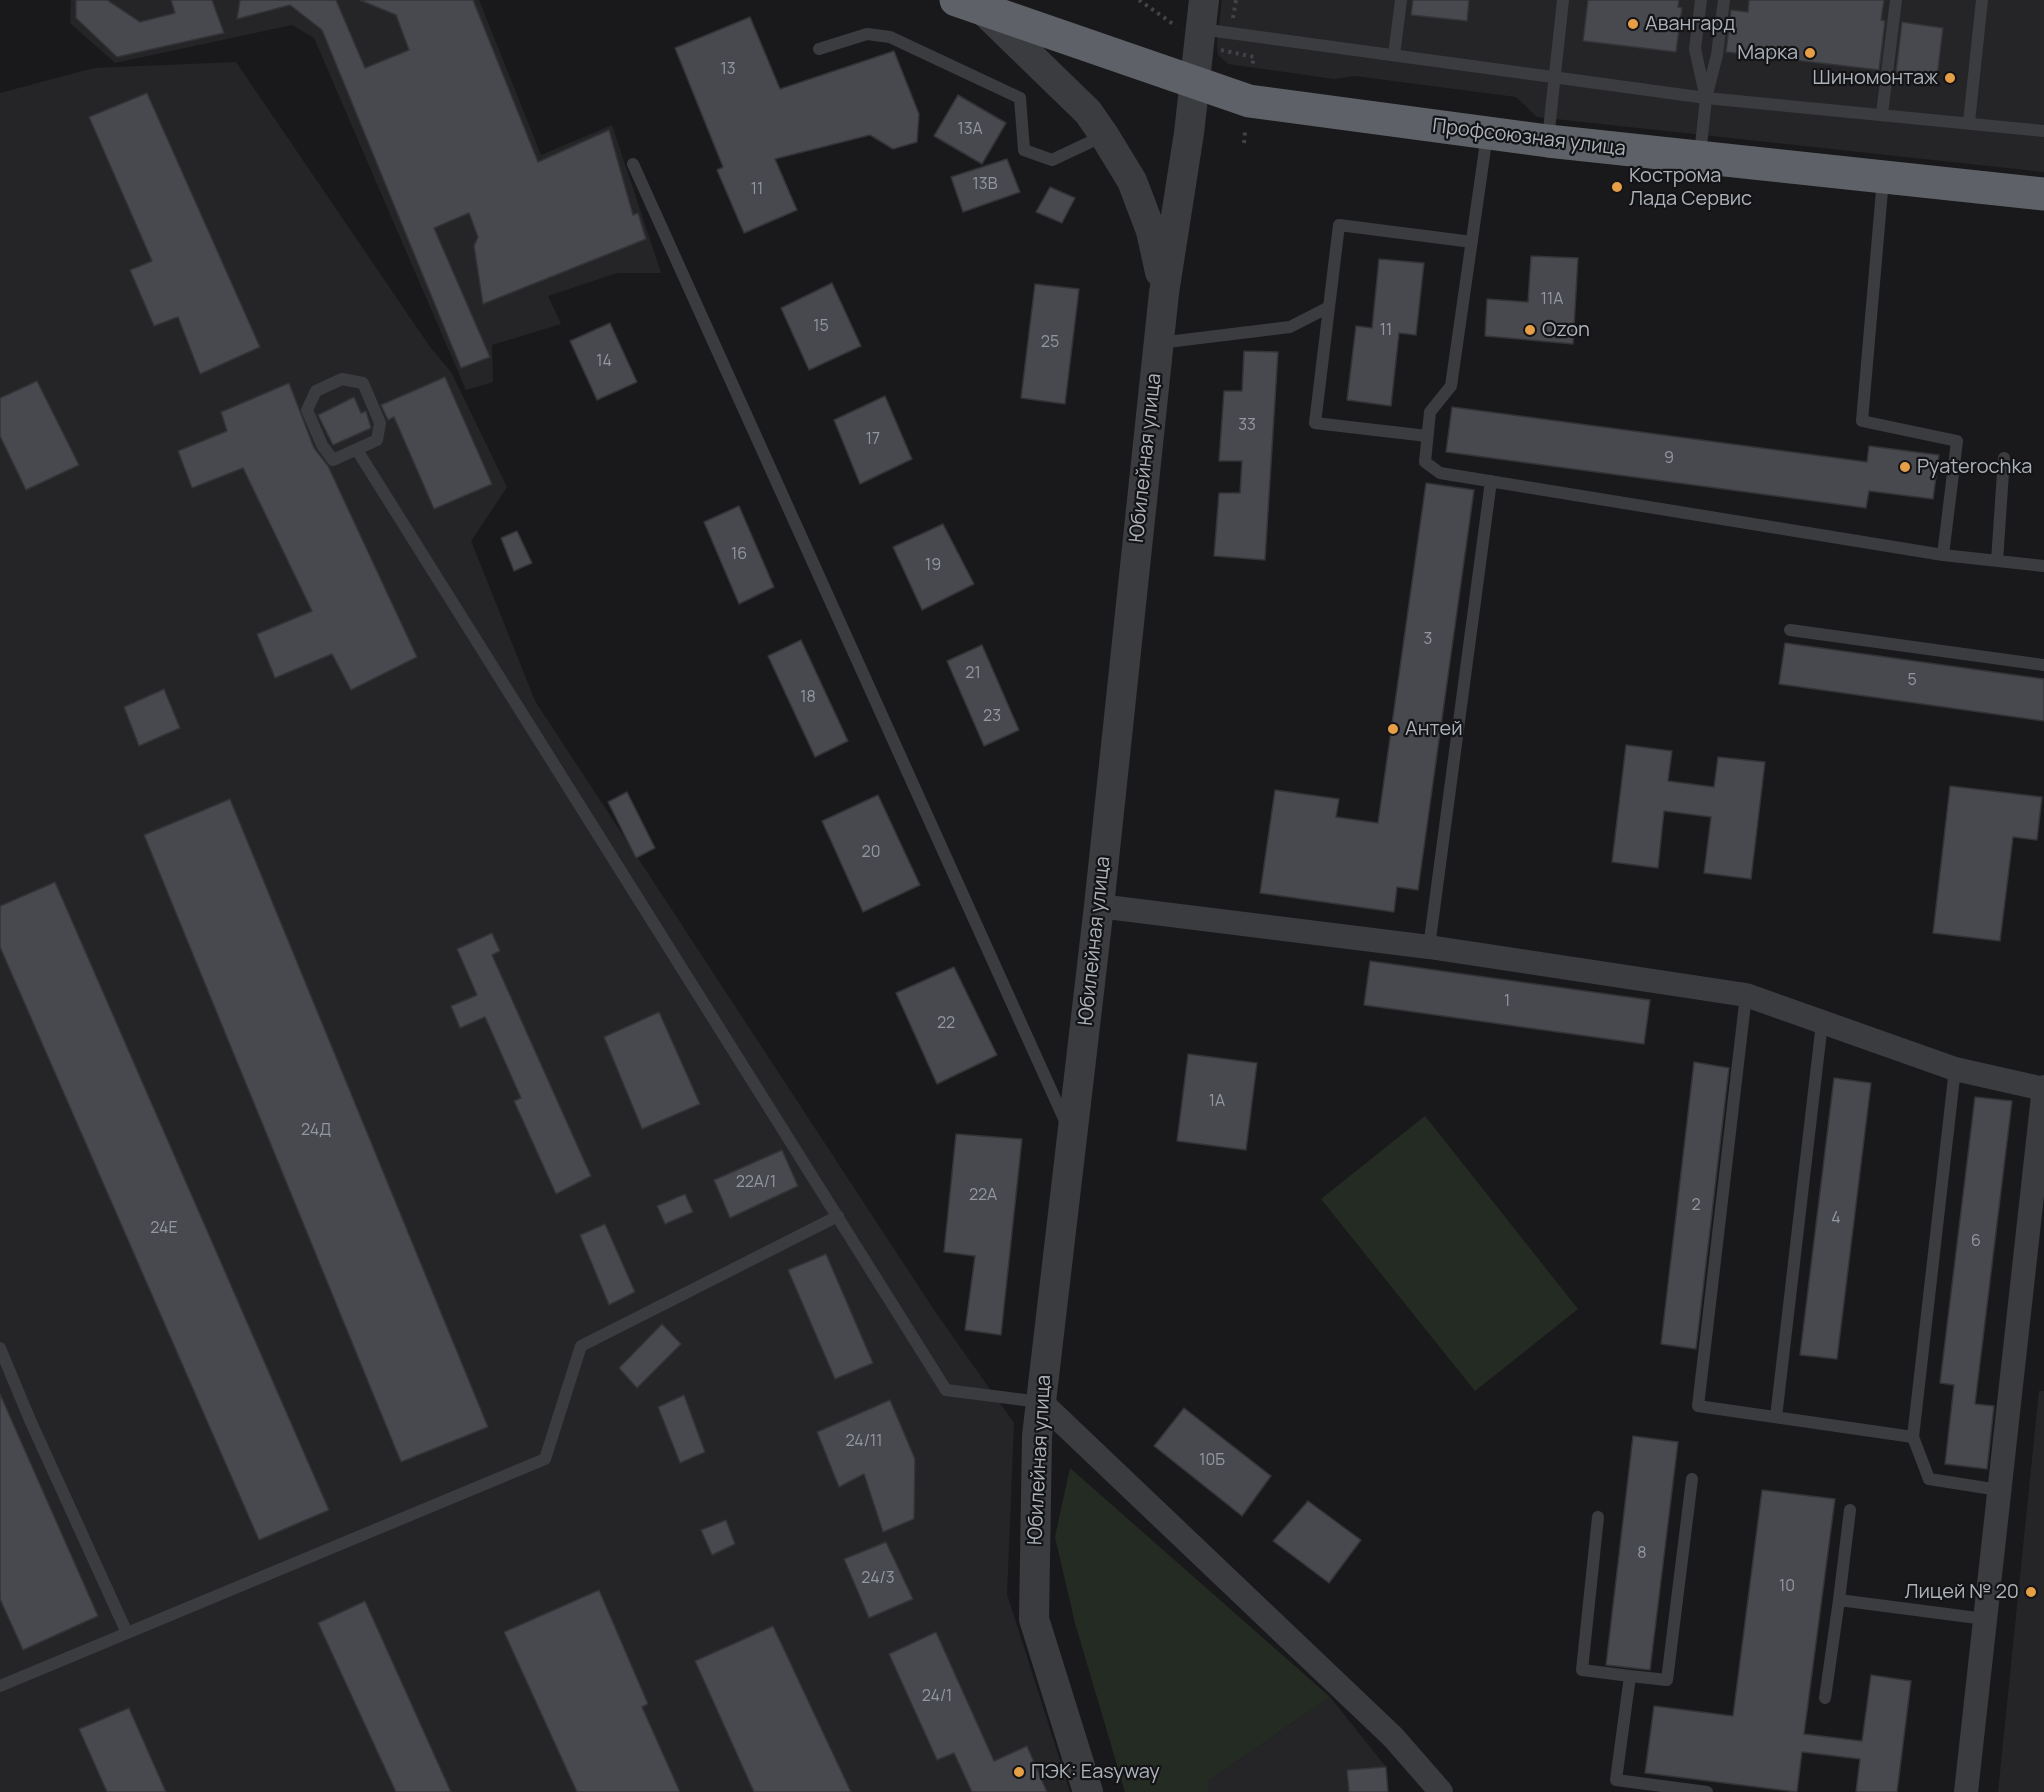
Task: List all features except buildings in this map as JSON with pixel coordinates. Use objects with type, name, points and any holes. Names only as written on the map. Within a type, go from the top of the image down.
[{"type":"highway","name":"Профсоюзная улица","points":[[971,6],[1195,85],[1249,101],[1548,141],[2044,194]]},
{"type":"street","name":"Юбилейная улица","points":[[1088,1792],[1034,1619],[1037,1436],[1099,906],[1158,343],[1195,85],[1204,0]]},
{"type":"street","points":[[971,6],[1088,112],[1104,135],[1132,181],[1151,231],[1164,293]]},
{"type":"street","points":[[1099,906],[1429,947],[1746,995],[1955,1069],[2044,1088],[1966,1792]]},
{"type":"street","points":[[1041,1402],[1393,1737],[1441,1792]]},
{"type":"lane","points":[[1394,55],[1401,0]]},
{"type":"lane","points":[[1548,141],[1563,0]]},
{"type":"lane","points":[[1701,0],[1695,49],[1706,98]]},
{"type":"lane","points":[[1700,156],[1706,98],[1717,55],[1724,0]]},
{"type":"lane","points":[[1882,114],[1896,0]]},
{"type":"lane","points":[[1969,122],[1982,0]]},
{"type":"lane","points":[[819,49],[867,34],[890,37],[1020,98],[1024,150],[1052,160],[1104,135]]},
{"type":"lane","points":[[1200,36],[1394,55],[1706,98],[2044,131]]},
{"type":"lane","points":[[1488,133],[1451,386],[1430,412],[1425,462],[1440,472],[1491,481],[1943,555],[2044,566]]},
{"type":"lane","points":[[633,164],[1072,1137]]},
{"type":"lane","points":[[1883,178],[1862,421],[1957,441],[1943,555]]},
{"type":"lane","points":[[1427,436],[1315,423],[1339,225],[1472,242]]},
{"type":"lane","points":[[1158,343],[1290,327],[1329,307]]},
{"type":"lane","points":[[342,380],[363,383],[380,423],[377,440],[357,450],[333,460],[322,445],[308,410],[316,391],[342,380]]},
{"type":"lane","points":[[357,450],[946,1390],[1041,1402]]},
{"type":"lane","points":[[1996,561],[2004,458]]},
{"type":"lane","points":[[1429,947],[1491,481]]},
{"type":"lane","points":[[1790,630],[2044,666]]},
{"type":"lane","points":[[1746,995],[1698,1406],[1913,1437]]},
{"type":"lane","points":[[1776,1417],[1822,1023]]},
{"type":"lane","points":[[1955,1069],[1913,1437],[1929,1479],[2000,1490]]},
{"type":"lane","points":[[0,1686],[545,1459],[581,1347],[838,1216]]},
{"type":"lane","points":[[0,1348],[30,1420],[127,1633]]},
{"type":"lane","points":[[1598,1517],[1582,1670],[1667,1680],[1692,1479]]},
{"type":"lane","points":[[1825,1698],[1850,1510]]},
{"type":"lane","points":[[1839,1599],[1985,1619]]},
{"type":"lane","points":[[1630,1676],[1616,1780],[1707,1792]]},
{"type":"path","points":[[1139,0],[1200,36],[1254,57],[1252,68]]},
{"type":"path","points":[[1244,143],[1245,131]]},
{"type":"shaded area","points":[[71,0],[479,0],[541,155],[612,125],[661,273],[617,273],[548,296],[561,324],[492,345],[493,382],[466,390],[314,38],[292,25],[115,63],[70,23]]},
{"type":"shaded area","points":[[1222,0],[2044,0],[2044,172],[1537,117],[1516,97],[1355,76],[1334,79],[1228,64],[1218,55],[1217,43]]},
{"type":"shaded area","points":[[236,62],[430,347],[451,372],[507,487],[471,541],[535,701],[936,1313],[1014,1423],[1007,1594],[1070,1792],[0,1792],[0,93],[94,68]]},
{"type":"shaded area","points":[[1425,1116],[1578,1309],[1475,1391],[1321,1199]]},
{"type":"shaded area","name":"Лицей № 20","points":[[2039,1391],[2044,1391],[2044,1792],[1998,1792]]},
{"type":"shaded area","points":[[1070,1468],[1330,1697],[1208,1781],[1208,1792],[1125,1792],[1075,1623],[1055,1537]]},
{"type":"shaded area","points":[[1330,1697],[1386,1767],[1388,1792],[1208,1792],[1208,1781]]},
{"type":"place","name":"Авангард","points":[[1633,24]]},
{"type":"place","name":"Марка","points":[[1810,53]]},
{"type":"place","name":"Шиномонтаж","points":[[1950,78]]},
{"type":"place","name":"Кострома Лада Сервис","points":[[1617,187]]},
{"type":"place","name":"Ozon","points":[[1530,330]]},
{"type":"place","name":"Pyaterochka","points":[[1905,467]]},
{"type":"place","name":"Антей","points":[[1393,729]]},
{"type":"place","name":"Лицей № 20","points":[[2031,1592]]},
{"type":"place","name":"ПЭК: Easyway","points":[[1019,1772]]}]
